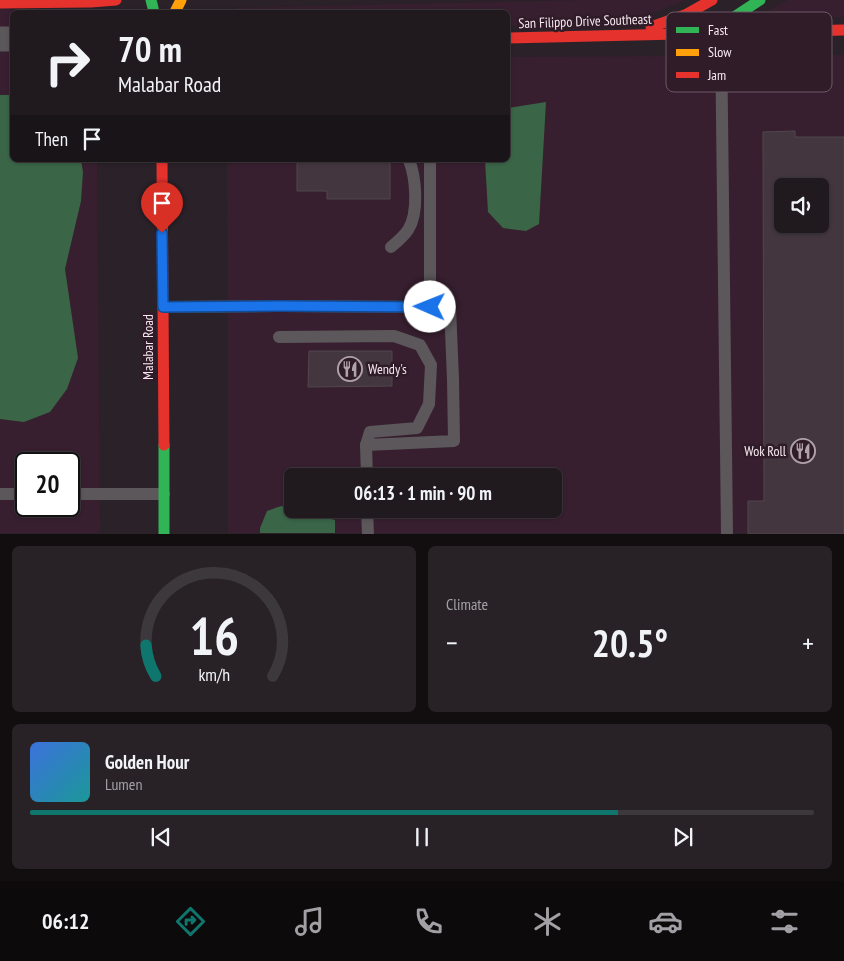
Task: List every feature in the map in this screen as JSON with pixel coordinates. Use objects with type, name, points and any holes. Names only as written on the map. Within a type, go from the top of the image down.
[{"type":"street","points":[[0,4],[116,0]]},
{"type":"street","points":[[690,12],[712,0]]},
{"type":"street","points":[[742,12],[760,0]]},
{"type":"street","points":[[631,35],[666,22]]},
{"type":"street","name":"San Filippo Drive Southeast","points":[[510,38],[666,34]]},
{"type":"street","name":"Malabar Road","points":[[162,162],[164,534]]},
{"type":"lane","points":[[722,92],[727,534]]},
{"type":"lane","points":[[391,247],[408,231],[415,214],[412,169],[410,162]]},
{"type":"lane","points":[[366,445],[454,441],[453,379],[439,307],[430,162]]},
{"type":"lane","points":[[163,307],[439,307]]},
{"type":"lane","points":[[279,337],[394,336],[420,345],[431,365],[429,404],[417,428],[370,432],[366,445],[366,468]]},
{"type":"lane","points":[[0,494],[15,494]]},
{"type":"lane","points":[[80,494],[164,494]]},
{"type":"lane","points":[[367,518],[368,534]]},
{"type":"shaded area","points":[[0,0],[10,10],[10,162],[97,162],[100,533],[0,533]]},
{"type":"shaded area","points":[[584,0],[686,0],[628,23],[510,26],[510,10],[235,10],[235,8]]},
{"type":"shaded area","points":[[788,0],[844,0],[844,17],[832,17],[832,12],[765,12]]},
{"type":"shaded area","points":[[832,55],[844,55],[844,533],[228,533],[227,162],[510,162],[510,57],[666,56],[666,92],[832,92]]},
{"type":"shaded area","points":[[0,95],[10,95],[10,162],[81,162],[83,172],[81,201],[65,269],[78,358],[67,389],[50,412],[24,422],[0,419]]},
{"type":"shaded area","points":[[546,102],[539,224],[526,231],[503,228],[488,212],[485,162],[510,162],[510,108]]},
{"type":"shaded area","points":[[281,506],[284,507],[284,518],[327,518],[335,520],[335,533],[260,533],[260,528],[267,511]]},
{"type":"building","points":[[795,131],[795,137],[844,137],[844,534],[748,534],[748,501],[764,501],[763,132]]},
{"type":"building","points":[[297,162],[390,162],[390,199],[327,199],[327,191],[297,191]]},
{"type":"building","name":"Wendy's","points":[[309,351],[392,351],[392,386],[308,387]]},
{"type":"traffic: fast","points":[[151,0],[154,10]]},
{"type":"traffic: fast","points":[[742,12],[760,0]]},
{"type":"traffic: fast","points":[[164,445],[164,534]]},
{"type":"traffic: slow","points":[[176,10],[181,0]]},
{"type":"traffic: jam","points":[[0,3],[116,0]]},
{"type":"traffic: jam","points":[[690,12],[712,0]]},
{"type":"traffic: jam","points":[[651,27],[666,22]]},
{"type":"traffic: jam","points":[[832,30],[844,30]]},
{"type":"traffic: jam","points":[[510,38],[666,34]]},
{"type":"traffic: jam","points":[[162,162],[164,445]]},
{"type":"place","name":"Wendy's","points":[[350,369]]},
{"type":"place","name":"Wok Roll","points":[[803,451]]},
{"type":"route","points":[[162,233],[163,307],[430,307]]}]
